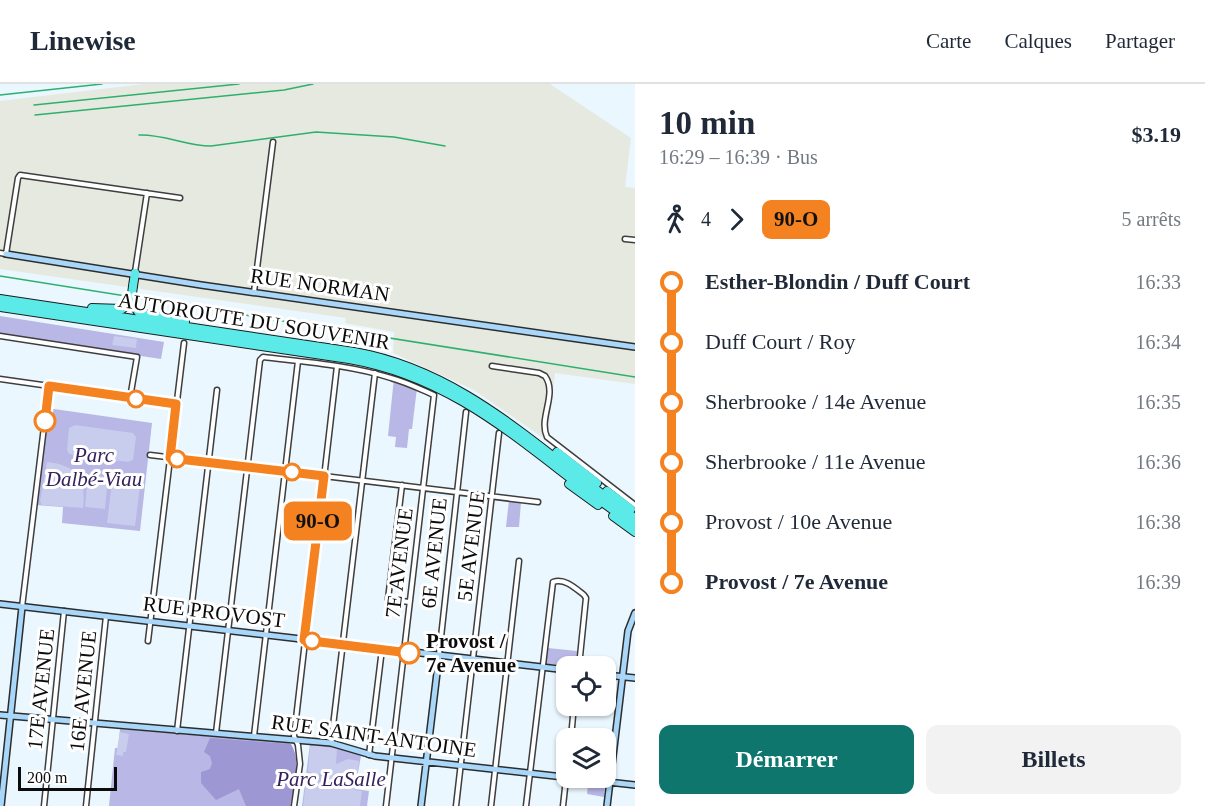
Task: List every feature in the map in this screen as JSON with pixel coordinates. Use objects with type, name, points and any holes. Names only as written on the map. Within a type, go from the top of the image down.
[{"type":"highway","points":[[130,304],[135,273]]},
{"type":"highway","name":"AUTOROUTE DU SOUVENIR","points":[[0,298],[361,353],[396,362],[453,386],[505,420],[635,518]]},
{"type":"highway","points":[[57,307],[120,309],[130,304]]},
{"type":"highway","points":[[130,304],[139,313],[239,335]]},
{"type":"highway","name":"AUTOROUTE DU SOUVENIR","points":[[0,307],[335,357],[378,365],[416,377],[453,394],[485,413],[635,525]]},
{"type":"highway","points":[[505,420],[524,428],[635,512]]},
{"type":"highway","points":[[519,439],[556,473],[635,532]]},
{"type":"street","points":[[255,292],[273,142]]},
{"type":"street","points":[[3,254],[17,180],[20,175],[180,198]]},
{"type":"street","points":[[135,273],[147,193]]},
{"type":"street","points":[[625,239],[635,240]]},
{"type":"street","name":"RUE NORMAN","points":[[3,254],[635,347]]},
{"type":"street","points":[[0,336],[137,357],[130,398]]},
{"type":"street","points":[[148,641],[184,344]]},
{"type":"street","points":[[216,734],[260,360],[263,357],[375,373],[331,743]]},
{"type":"street","points":[[254,737],[298,361]]},
{"type":"street","points":[[294,806],[300,764],[299,752],[294,740],[337,366]]},
{"type":"street","points":[[492,366],[539,373],[545,376],[550,387],[544,429],[547,437],[635,505]]},
{"type":"street","name":"7E AVENUE","points":[[375,373],[394,378],[434,395],[386,806]]},
{"type":"street","points":[[0,379],[176,404]]},
{"type":"street","points":[[2,806],[22,607],[49,386]]},
{"type":"street","points":[[177,731],[217,390]]},
{"type":"street","name":"6E AVENUE","points":[[421,806],[466,412]]},
{"type":"street","name":"5E AVENUE","points":[[456,806],[498,433]]},
{"type":"street","points":[[150,455],[538,502]]},
{"type":"street","points":[[402,485],[388,599],[409,602]]},
{"type":"street","points":[[491,806],[519,561]]},
{"type":"street","points":[[526,806],[554,582],[560,580],[586,598],[580,656]]},
{"type":"street","name":"RUE PROVOST","points":[[0,604],[556,669]]},
{"type":"street","name":"17E AVENUE","points":[[44,806],[64,611]]},
{"type":"street","points":[[616,728],[628,629],[635,613]]},
{"type":"street","name":"16E AVENUE","points":[[86,806],[106,615]]},
{"type":"street","points":[[369,755],[382,649]]},
{"type":"street","points":[[616,676],[635,678]]},
{"type":"street","name":"RUE SAINT-ANTOINE","points":[[0,715],[331,743],[369,755],[556,777]]},
{"type":"street","name":"RUE SAINT-ANTOINE","points":[[616,783],[635,785]]},
{"type":"street","points":[[563,806],[565,788]]},
{"type":"street","points":[[607,806],[608,788]]},
{"type":"shaded area","points":[[144,84],[550,84],[631,138],[625,187],[635,188],[635,384],[555,373],[548,434],[542,437],[474,390],[393,353],[394,332],[345,323],[346,318],[0,269],[0,101]]},
{"type":"shaded area","points":[[210,738],[291,744],[296,767],[290,806],[246,806],[239,789],[216,800],[201,783],[201,772],[210,769],[212,763],[210,756],[204,752]]},
{"type":"green space","points":[[0,316],[164,342],[161,359],[0,335]]},
{"type":"green space","points":[[114,336],[137,339],[136,348],[112,345]]},
{"type":"green space","points":[[394,378],[417,388],[412,429],[409,429],[407,448],[395,447],[396,437],[388,436]]},
{"type":"green space","name":"Parc Dalbé-Viau","points":[[47,408],[152,423],[140,531],[62,523],[63,507],[35,505]]},
{"type":"green space","points":[[75,425],[133,433],[136,437],[133,460],[128,462],[69,454],[67,450],[69,428]]},
{"type":"green space","points":[[47,462],[65,466],[77,475],[83,489],[83,508],[42,505],[40,501]]},
{"type":"green space","points":[[113,474],[141,478],[135,526],[107,523]]},
{"type":"green space","points":[[88,475],[108,477],[105,509],[85,507]]},
{"type":"green space","points":[[509,500],[521,502],[519,527],[506,527]]},
{"type":"green space","points":[[548,648],[577,651],[577,656],[556,656],[556,665],[546,664]]},
{"type":"green space","name":"Parc LaSalle","points":[[120,729],[289,743],[296,757],[291,806],[109,806],[115,748],[118,748]]},
{"type":"green space","points":[[120,732],[129,734],[126,752],[123,752],[123,756],[116,755]]},
{"type":"green space","name":"Parc LaSalle","points":[[310,744],[343,748],[361,756],[355,789],[369,791],[367,806],[302,806]]},
{"type":"green space","name":"Parc LaSalle","points":[[313,745],[337,749],[336,764],[348,759],[359,761],[354,787],[355,790],[362,791],[360,806],[303,806],[306,781],[329,782],[332,770],[318,774],[308,772],[310,747]]},
{"type":"green space","points":[[588,788],[605,788],[604,797],[587,794]]},
{"type":"railway","points":[[0,95],[102,84]]},
{"type":"railway","points":[[34,105],[239,84]]},
{"type":"railway","points":[[35,115],[284,90],[313,84]]},
{"type":"railway","points":[[139,135],[211,146],[316,132],[394,137],[445,146]]},
{"type":"railway","points":[[0,276],[635,377]]},
{"type":"bus line","name":"90-O","points":[[45,421],[49,386],[176,404],[170,458],[324,476],[304,640],[409,653]]},
{"type":"place","name":"Provost / 7e Avenue","points":[[409,653]]}]
